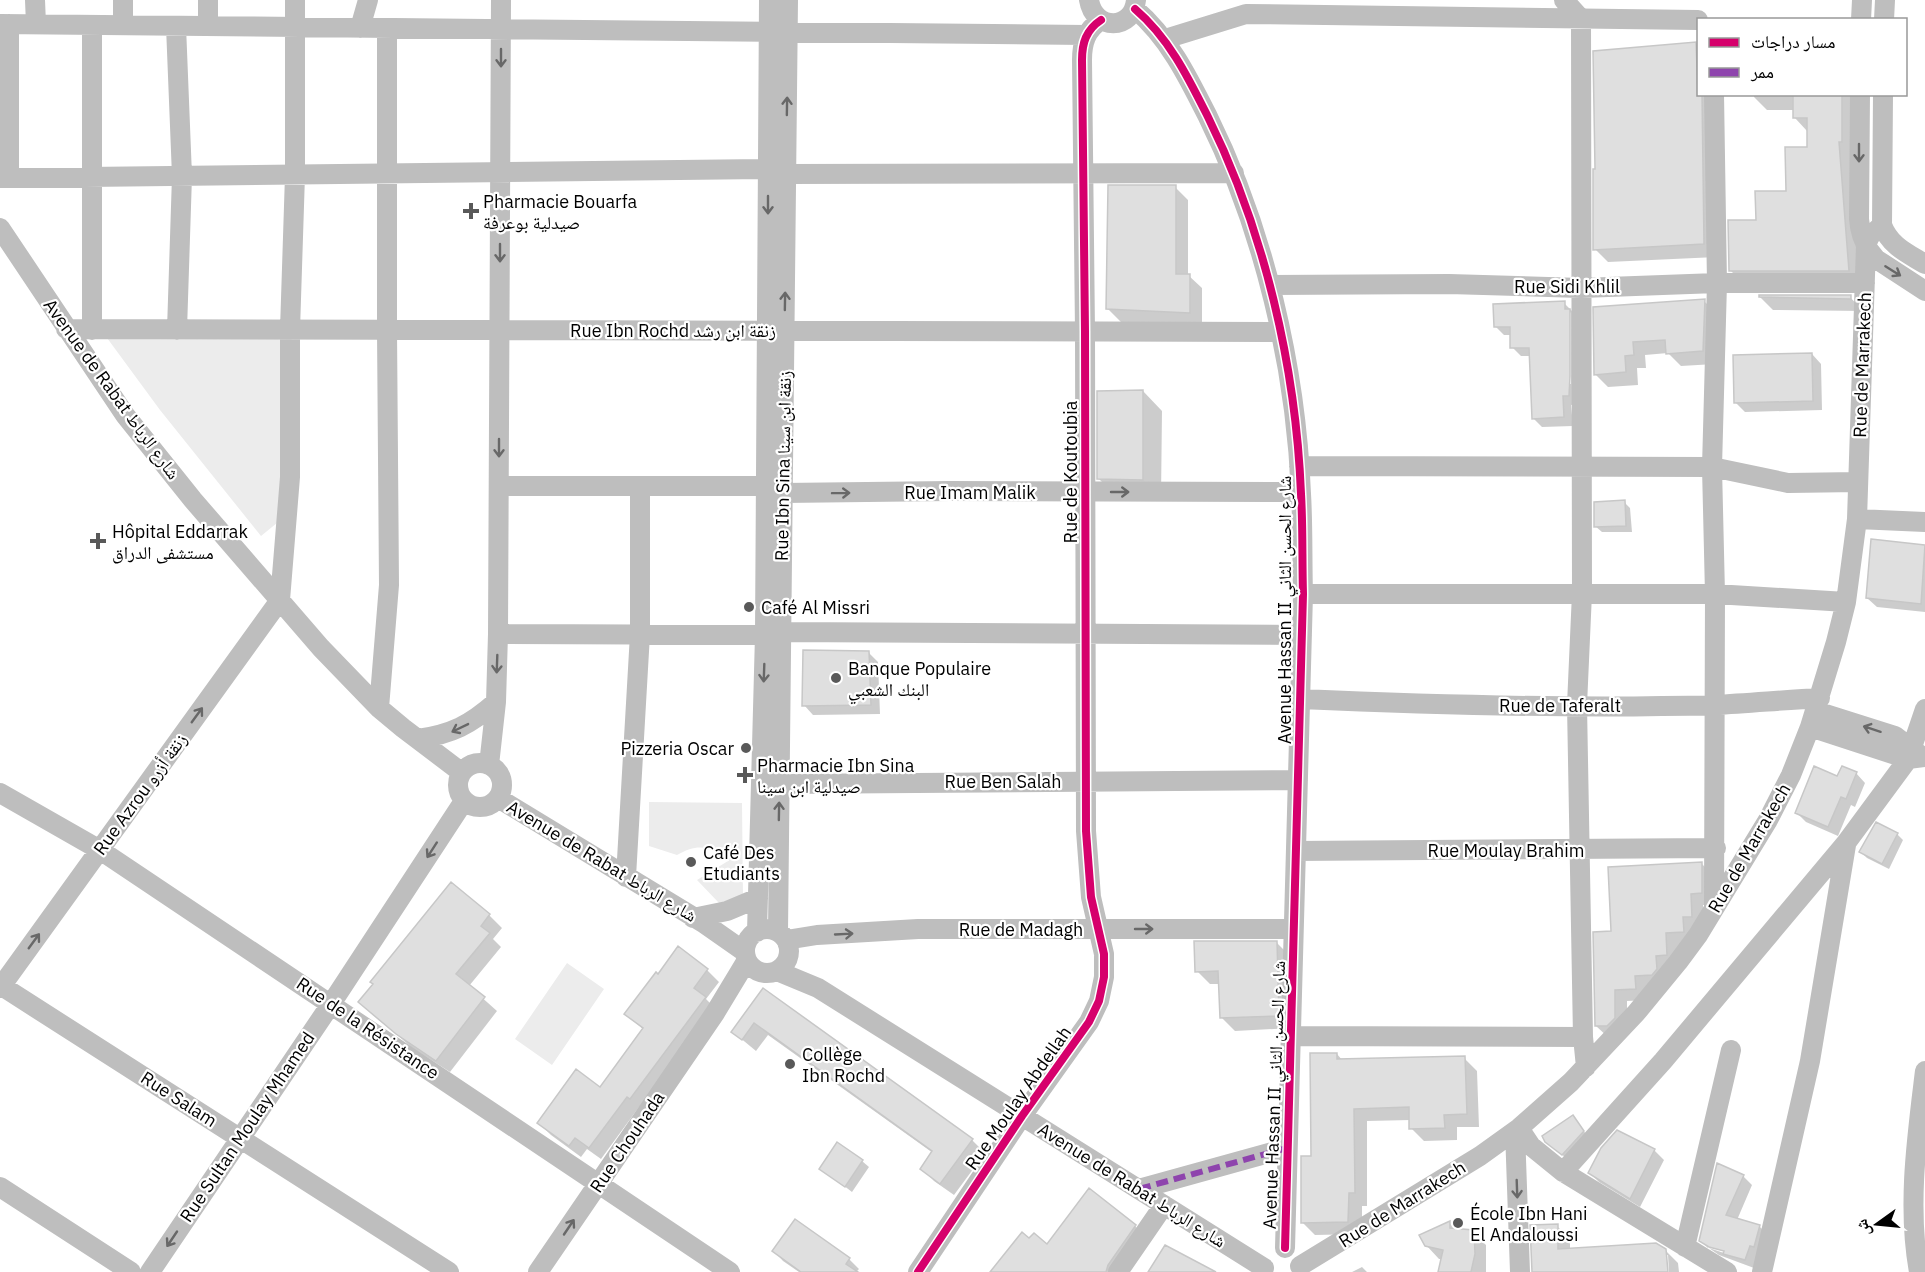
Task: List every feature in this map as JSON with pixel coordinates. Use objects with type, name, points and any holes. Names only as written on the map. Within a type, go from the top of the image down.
[{"type":"street","points":[[35,0],[36,24]]},
{"type":"street","points":[[123,0],[123,25]]},
{"type":"street","points":[[208,0],[208,26]]},
{"type":"street","points":[[280,600],[290,477],[290,330],[295,175],[295,0]]},
{"type":"street","points":[[360,28],[368,0]]},
{"type":"street","points":[[489,765],[496,702],[498,634],[501,0]]},
{"type":"street","name":"Rue Ibn Sina زنقة ابن سينا","points":[[750,945],[758,898],[773,634],[778,32],[769,0]]},
{"type":"street","name":"Rue Ibn Sina زنقة ابن سينا","points":[[778,32],[788,0]]},
{"type":"street","points":[[1089,0],[1091,9],[1101,20],[1114,23],[1131,15],[1135,4]]},
{"type":"street","points":[[1564,0],[1581,19],[1582,593],[1577,705],[1583,1038],[1586,1067]]},
{"type":"street","points":[[1861,18],[1862,0]]},
{"type":"street","points":[[1884,18],[1885,0]]},
{"type":"street","name":"Avenue Hassan II شارع الحسن الثاني","points":[[1135,4],[1165,39],[1200,100],[1234,173],[1248,210],[1270,285],[1293,410],[1301,492],[1303,594],[1285,1248]]},
{"type":"street","points":[[1165,39],[1246,14],[1697,20]]},
{"type":"street","points":[[1101,20],[1086,35],[4,24],[5,178],[501,172],[1234,173]]},
{"type":"street","points":[[92,25],[92,330]]},
{"type":"street","points":[[176,26],[182,176],[177,330]]},
{"type":"street","points":[[379,708],[389,585],[387,28]]},
{"type":"street","name":"Rue de Koutoubia","points":[[1086,35],[1082,52],[1086,492],[1085,780],[1087,864],[1091,897],[1099,929]]},
{"type":"street","points":[[1714,96],[1717,283],[1712,467],[1715,594],[1716,848],[1714,908]]},
{"type":"street","name":"Rue de Marrakech","points":[[1300,1269],[1517,1130],[1586,1067],[1658,988],[1698,935],[1768,820],[1791,775],[1815,712],[1846,602],[1857,519],[1866,245],[1859,219],[1860,96]]},
{"type":"street","points":[[1883,96],[1882,225],[1885,234],[1898,248],[1925,264]]},
{"type":"street","points":[[1882,225],[1870,236],[1866,245],[1870,252],[1883,264],[1925,291]]},
{"type":"street","name":"Avenue de Rabat شارع الرباط","points":[[0,228],[66,329],[159,460],[321,648],[379,708],[461,772]]},
{"type":"street","name":"Rue Sidi Khlil","points":[[1270,285],[1449,284],[1581,288],[1717,283],[1865,283]]},
{"type":"street","name":"Rue Ibn Rochd زنقة ابن رشد","points":[[66,329],[1280,332]]},
{"type":"street","points":[[1299,466],[1712,467],[1788,483],[1858,482]]},
{"type":"street","name":"Rue Imam Malik","points":[[499,486],[640,486],[775,490],[1301,492]]},
{"type":"street","points":[[626,877],[640,634],[640,486]]},
{"type":"street","points":[[1857,519],[1925,522]]},
{"type":"street","points":[[1303,594],[1715,594],[1846,602]]},
{"type":"street","name":"Rue Azrou زنقة أزرو","points":[[1,986],[280,600]]},
{"type":"street","points":[[498,634],[1302,635]]},
{"type":"street","name":"Rue Ibn Sina زنقة ابن سينا","points":[[773,634],[784,942]]},
{"type":"street","name":"Rue de Taferalt","points":[[1300,699],[1408,703],[1715,705],[1815,712]]},
{"type":"street","points":[[418,739],[440,736],[460,728],[479,717],[496,702]]},
{"type":"street","points":[[1563,1172],[1663,1061],[1917,755],[1925,709]]},
{"type":"street","points":[[1815,712],[1917,755]]},
{"type":"street","points":[[482,762],[489,765],[500,776],[502,783],[498,798],[485,807],[477,807],[464,801],[457,787],[461,772],[474,763],[482,762]]},
{"type":"street","name":"Rue Ben Salah","points":[[780,784],[1298,780]]},
{"type":"street","name":"Rue de la Résistance","points":[[0,793],[100,850],[730,1272]]},
{"type":"street","name":"Avenue de Rabat شارع الرباط","points":[[498,798],[699,921],[750,945]]},
{"type":"street","name":"Rue Sultan Moulay Mhamed","points":[[150,1272],[464,801]]},
{"type":"street","points":[[1762,1272],[1810,1061],[1846,843]]},
{"type":"street","name":"Rue Moulay Brahim","points":[[1296,851],[1716,848]]},
{"type":"street","points":[[699,921],[758,898]]},
{"type":"street","points":[[768,929],[784,942],[782,967],[770,972],[756,970],[750,945],[768,929]]},
{"type":"street","name":"Rue de Madagh","points":[[784,942],[818,935],[918,929],[1293,929]]},
{"type":"street","name":"Rue Moulay Abdellah","points":[[918,1272],[1022,1116],[1089,1022],[1099,1001],[1104,977],[1104,954],[1099,929]]},
{"type":"street","name":"Avenue de Rabat شارع الرباط","points":[[784,942],[818,988]]},
{"type":"street","name":"Rue Chouhada","points":[[538,1272],[716,1013],[750,945]]},
{"type":"street","name":"Avenue de Rabat شارع الرباط","points":[[770,972],[818,988],[1264,1270]]},
{"type":"street","name":"Rue Chouhada","points":[[716,1013],[770,972]]},
{"type":"street","name":"Rue Salam","points":[[1,986],[449,1272]]},
{"type":"street","points":[[1290,1036],[1583,1038]]},
{"type":"street","points":[[1685,1247],[1731,1050]]},
{"type":"street","points":[[1919,1272],[1914,1245],[1912,1204],[1925,1071]]},
{"type":"street","points":[[1517,1130],[1531,1146],[1563,1172],[1726,1272]]},
{"type":"street","points":[[1517,1130],[1520,1272]]},
{"type":"street","points":[[1139,1189],[1287,1148]]},
{"type":"street","points":[[0,1187],[131,1272]]},
{"type":"street","points":[[1118,1272],[1164,1205]]},
{"type":"street","points":[[1264,1270],[1264,1261],[1272,1251],[1285,1248],[1296,1254],[1300,1269]]},
{"type":"shaded area","points":[[99,327],[292,329],[288,514],[261,536],[160,410]]},
{"type":"shaded area","points":[[649,802],[742,803],[743,899],[719,903],[697,880],[728,861],[715,852],[698,848],[677,855],[649,846]]},
{"type":"shaded area","points":[[567,963],[604,989],[552,1065],[515,1039]]},
{"type":"building","points":[[1696,42],[1697,96],[1702,96],[1704,244],[1593,250],[1593,169],[1595,169],[1593,51]]},
{"type":"building","points":[[1793,96],[1842,96],[1842,142],[1839,142],[1849,271],[1729,271],[1728,220],[1756,220],[1755,191],[1786,191],[1785,147],[1807,147],[1807,118],[1793,118]]},
{"type":"building","points":[[1108,185],[1176,185],[1176,274],[1190,274],[1190,313],[1106,309]]},
{"type":"building","points":[[1759,295],[1851,295],[1851,299],[1759,297]]},
{"type":"building","points":[[1705,299],[1703,351],[1666,354],[1665,340],[1633,342],[1634,355],[1625,356],[1626,372],[1594,375],[1593,307]]},
{"type":"building","points":[[1565,301],[1565,309],[1570,309],[1570,376],[1569,396],[1563,396],[1564,417],[1532,419],[1529,348],[1510,348],[1510,327],[1494,327],[1493,304]]},
{"type":"building","points":[[1812,353],[1813,401],[1734,403],[1733,355]]},
{"type":"building","points":[[1143,390],[1143,480],[1097,479],[1097,391]]},
{"type":"building","points":[[1625,500],[1626,526],[1594,527],[1594,502]]},
{"type":"building","points":[[1871,539],[1925,545],[1921,604],[1866,598]]},
{"type":"building","name":"Banque Populaire البنك الشعبي","points":[[803,650],[869,651],[871,705],[802,706]]},
{"type":"building","points":[[1814,766],[1837,776],[1842,766],[1857,772],[1846,799],[1841,797],[1828,827],[1795,813]]},
{"type":"building","points":[[1876,822],[1898,833],[1882,864],[1859,852]]},
{"type":"building","points":[[1702,862],[1702,893],[1691,894],[1692,917],[1683,917],[1684,932],[1666,933],[1667,955],[1656,956],[1657,969],[1652,975],[1635,976],[1636,989],[1615,990],[1615,1018],[1607,1026],[1595,1026],[1593,932],[1611,931],[1608,867]]},
{"type":"building","points":[[451,882],[490,914],[481,926],[490,933],[456,974],[485,997],[436,1061],[396,1034],[358,1002],[373,984],[370,982]]},
{"type":"building","points":[[1194,941],[1277,941],[1279,1016],[1220,1018],[1218,971],[1195,972]]},
{"type":"building","points":[[678,946],[708,969],[694,988],[706,997],[630,1099],[627,1097],[589,1148],[575,1138],[569,1146],[537,1123],[576,1069],[600,1087],[643,1028],[624,1014]]},
{"type":"building","points":[[763,988],[973,1139],[940,1184],[920,1169],[932,1151],[754,1023],[742,1040],[731,1032]]},
{"type":"building","points":[[1310,1053],[1337,1053],[1337,1059],[1465,1056],[1467,1114],[1444,1115],[1445,1128],[1409,1129],[1409,1107],[1354,1109],[1355,1193],[1349,1193],[1348,1222],[1301,1223],[1301,1156],[1311,1156]]},
{"type":"building","points":[[1573,1115],[1584,1131],[1562,1155],[1545,1142],[1542,1136]]},
{"type":"building","points":[[1617,1130],[1655,1149],[1630,1199],[1588,1173],[1601,1148]]},
{"type":"building","points":[[837,1142],[863,1160],[845,1187],[819,1169]]},
{"type":"building","points":[[1717,1163],[1744,1175],[1726,1215],[1760,1225],[1754,1247],[1750,1246],[1745,1260],[1723,1254],[1724,1251],[1709,1247],[1699,1241]]},
{"type":"building","points":[[1089,1188],[1136,1225],[1108,1265],[1106,1272],[990,1272],[1022,1232],[1029,1238],[1034,1233],[1047,1244]]},
{"type":"building","points":[[795,1219],[850,1258],[846,1264],[858,1272],[801,1272],[772,1251]]},
{"type":"building","points":[[1450,1221],[1450,1228],[1474,1230],[1475,1254],[1471,1272],[1438,1272],[1443,1250],[1425,1246],[1419,1235]]},
{"type":"building","points":[[1558,1224],[1558,1249],[1656,1243],[1666,1249],[1668,1272],[1532,1272],[1530,1225]]},
{"type":"building","points":[[1165,1245],[1216,1272],[1148,1272]]},
{"type":"marked path","points":[[1139,1189],[1287,1148]]},
{"type":"cycle path","points":[[1135,9],[1158,32],[1177,59],[1201,102],[1228,160],[1261,252],[1274,300],[1292,397],[1298,446],[1303,594],[1285,1248]]},
{"type":"cycle path","points":[[918,1272],[1022,1116],[1089,1022],[1099,1001],[1104,977],[1104,954],[1091,897],[1086,831],[1082,60],[1086,37],[1101,20]]},
{"type":"place","name":"Pharmacie Bouarfa صيدلية بوعرفة","points":[[471,211]]},
{"type":"place","name":"Hôpital Eddarrak مستشفى الدراق","points":[[98,541]]},
{"type":"place","name":"Café Al Missri","points":[[749,607]]},
{"type":"place","name":"Banque Populaire البنك الشعبي","points":[[836,678]]},
{"type":"place","name":"Pizzeria Oscar","points":[[746,748]]},
{"type":"place","name":"Pharmacie Ibn Sina صيدلية ابن سينا","points":[[745,775]]},
{"type":"place","name":"Café Des Etudiants","points":[[691,862]]},
{"type":"place","name":"Collège Ibn Rochd","points":[[790,1064]]},
{"type":"place","name":"École Ibn Hani El Andaloussi","points":[[1458,1223]]}]
